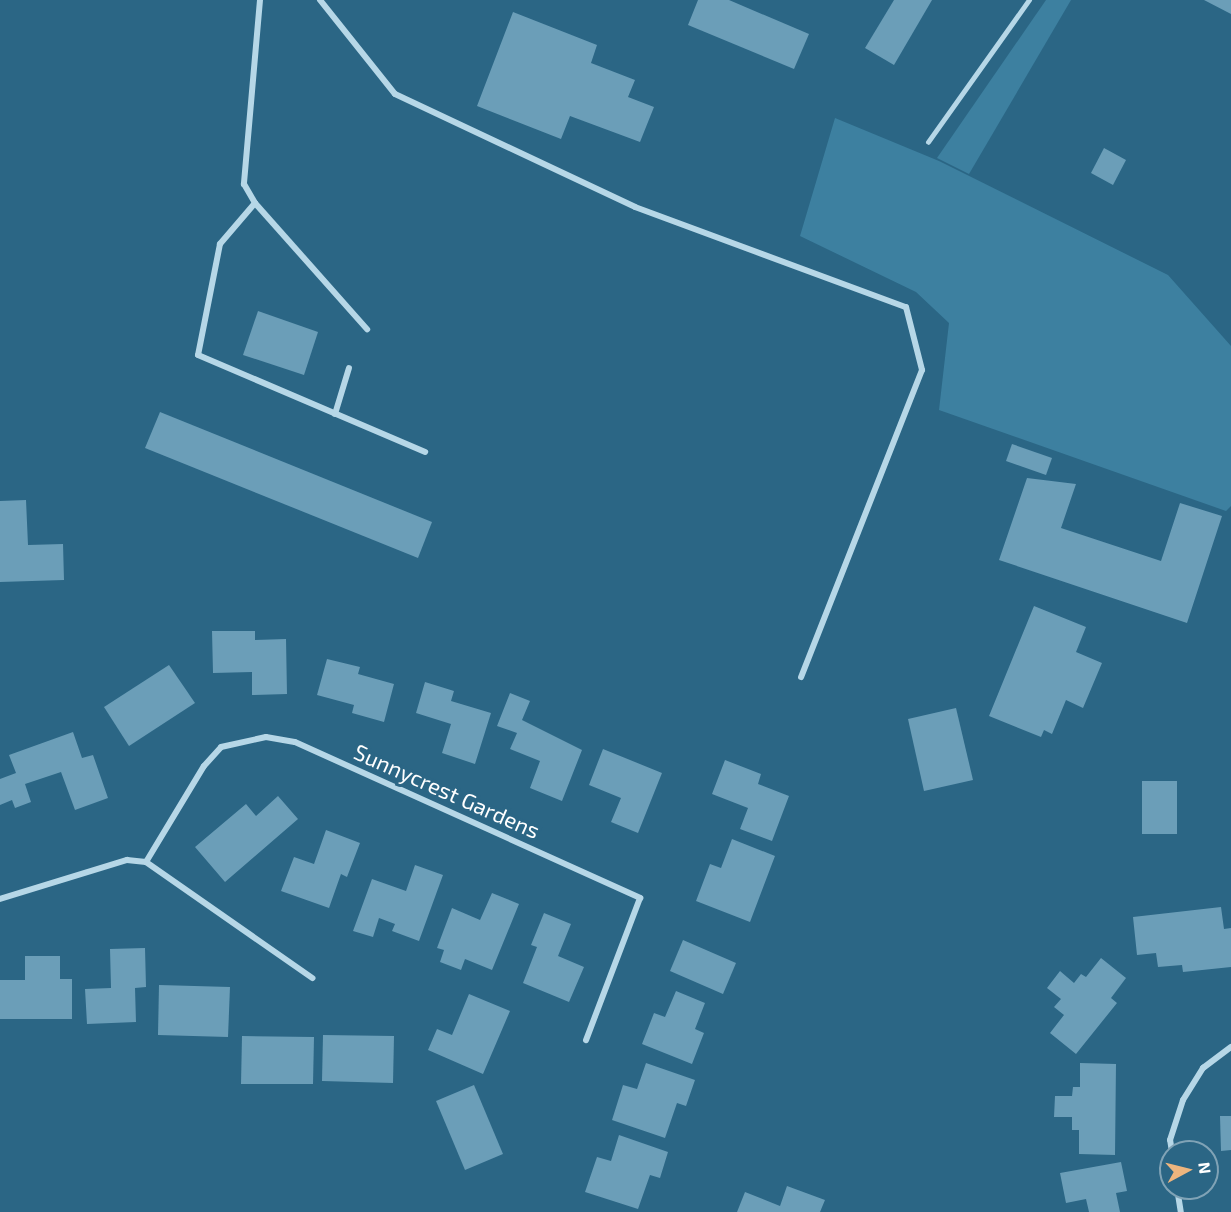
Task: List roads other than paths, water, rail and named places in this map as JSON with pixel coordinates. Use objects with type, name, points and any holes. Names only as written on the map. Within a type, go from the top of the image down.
[{"type":"street","points":[[260,0],[244,184],[255,203],[367,328]]},
{"type":"street","points":[[320,0],[395,94],[635,207],[906,308],[922,370],[801,677]]},
{"type":"street","points":[[255,203],[220,244],[198,355],[425,452]]},
{"type":"street","points":[[335,414],[349,368]]},
{"type":"street","name":"Sunnycrest Gardens","points":[[146,862],[204,766],[221,747],[266,737],[295,742],[639,898],[586,1040]]},
{"type":"street","points":[[0,899],[127,860],[146,862],[312,978]]},
{"type":"street","points":[[1170,1140],[1182,1100],[1203,1068],[1231,1047]]},
{"type":"lane","points":[[928,142],[1029,0]]}]
